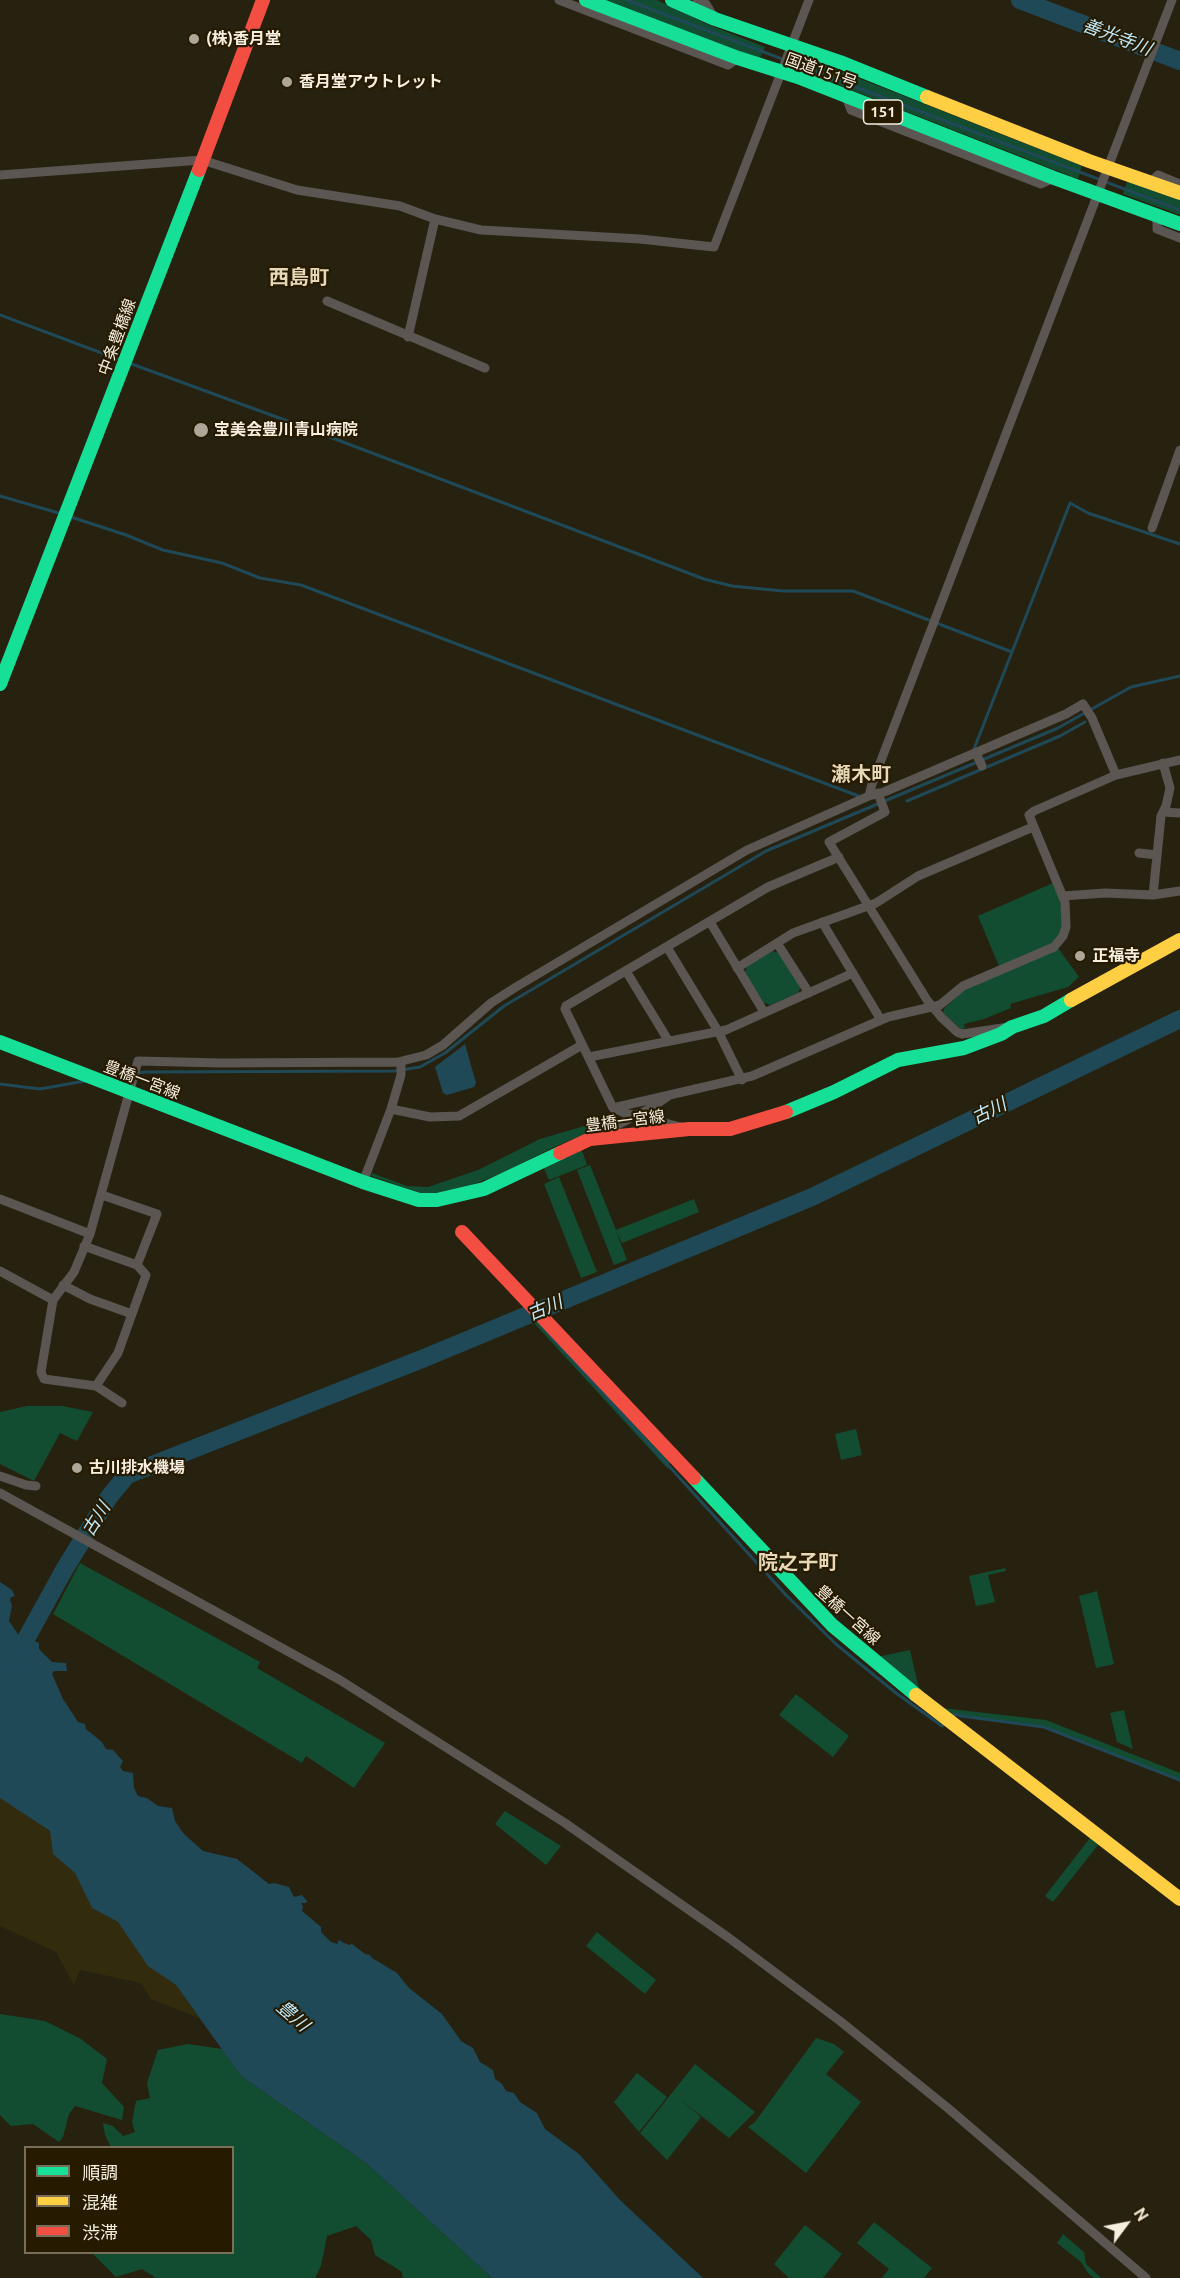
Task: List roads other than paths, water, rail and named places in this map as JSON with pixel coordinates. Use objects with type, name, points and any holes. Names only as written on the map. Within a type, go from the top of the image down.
[{"type":"main road","name":"中条豊橋線","points":[[0,684],[126,362],[263,0]]},
{"type":"main road","name":"国道151号","points":[[586,0],[846,96],[1054,178],[1180,224]]},
{"type":"main road","name":"国道151号","points":[[672,0],[715,19],[840,62],[1051,146],[1180,193]]},
{"type":"main road","name":"豊橋一宮線","points":[[0,1042],[94,1079],[131,1086],[363,1182],[419,1200],[437,1200],[484,1189],[590,1139],[689,1129],[730,1129],[775,1118],[898,1060],[964,1048],[1001,1034],[1011,1027],[1044,1016],[1119,972],[1180,940]]},
{"type":"main road","name":"豊橋一宮線","points":[[462,1232],[832,1625],[898,1681],[1180,1899]]},
{"type":"street","points":[[559,0],[728,65],[738,58]]},
{"type":"street","points":[[697,0],[706,4],[715,19]]},
{"type":"street","points":[[0,175],[202,160],[297,190],[400,206],[435,219],[481,230],[640,239],[714,247],[808,0]]},
{"type":"street","points":[[1011,1027],[962,1034],[957,1032],[933,1008],[826,838],[885,811],[873,799],[872,784],[1172,0]]},
{"type":"street","points":[[1151,182],[1158,175],[1180,184]]},
{"type":"street","points":[[1157,214],[1157,229],[1180,238]]},
{"type":"street","points":[[408,337],[435,219]]},
{"type":"street","points":[[327,301],[485,368]]},
{"type":"street","points":[[1152,528],[1180,450]]},
{"type":"street","points":[[122,1403],[96,1386],[45,1379],[41,1372],[53,1300],[74,1272],[90,1234],[138,1061],[401,1067],[442,1045],[499,997],[747,850],[873,799],[1066,714],[1083,704],[1092,718],[1116,775]]},
{"type":"street","points":[[976,754],[982,766]]},
{"type":"street","points":[[613,1108],[742,1080],[881,1020],[933,1008],[963,986],[1053,947],[1063,936],[1066,927],[1063,896],[1029,815],[1116,775],[1180,760]]},
{"type":"street","points":[[1153,895],[1163,812],[1170,788],[1163,763]]},
{"type":"street","points":[[1163,812],[1180,813]]},
{"type":"street","points":[[737,968],[793,933],[876,903],[918,876],[1033,827]]},
{"type":"street","points":[[1139,853],[1157,855]]},
{"type":"street","points":[[689,1129],[613,1108],[565,1009],[566,1006],[768,887],[838,857]]},
{"type":"street","points":[[1063,896],[1105,893],[1153,895],[1180,891]]},
{"type":"street","points":[[710,922],[764,1012]]},
{"type":"street","points":[[822,922],[881,1020]]},
{"type":"street","points":[[777,943],[809,993]]},
{"type":"street","points":[[667,947],[718,1031],[742,1080]]},
{"type":"street","points":[[626,971],[668,1040]]},
{"type":"street","points":[[589,1057],[726,1029],[853,973]]},
{"type":"street","points":[[391,1109],[430,1118],[459,1116],[582,1045]]},
{"type":"street","points":[[363,1182],[391,1109],[401,1067]]},
{"type":"street","points":[[590,1139],[672,1094]]},
{"type":"street","points":[[102,1195],[156,1214],[137,1265]]},
{"type":"street","points":[[0,1199],[90,1234]]},
{"type":"street","points":[[84,1246],[137,1265],[146,1275],[118,1353],[96,1386]]},
{"type":"street","points":[[0,1271],[53,1300]]},
{"type":"street","points":[[63,1285],[90,1299],[132,1314]]},
{"type":"street","points":[[0,1476],[36,1486]]},
{"type":"street","points":[[0,1493],[340,1680],[565,1822],[729,1938],[840,2021],[949,2109],[1146,2278]]},
{"type":"water","points":[[465,1044],[476,1083],[474,1087],[447,1095],[443,1093],[435,1067]]},
{"type":"water","name":"豊川","points":[[0,1582],[12,1590],[15,1596],[10,1600],[12,1606],[9,1621],[18,1634],[39,1643],[39,1649],[52,1662],[66,1663],[67,1671],[54,1671],[52,1674],[63,1699],[78,1722],[85,1724],[86,1729],[102,1742],[106,1749],[113,1750],[123,1761],[120,1767],[123,1771],[133,1773],[134,1788],[138,1796],[147,1798],[158,1806],[172,1808],[175,1821],[183,1833],[203,1851],[237,1859],[269,1884],[289,1887],[294,1897],[302,1895],[307,1901],[301,1903],[302,1911],[321,1927],[321,1932],[331,1942],[338,1944],[338,1940],[352,1944],[397,1973],[409,1988],[442,2014],[461,2041],[473,2048],[480,2062],[493,2070],[495,2079],[506,2091],[514,2093],[520,2102],[537,2113],[545,2129],[579,2154],[620,2200],[703,2278],[492,2278],[366,2163],[241,2076],[176,1985],[148,1966],[118,1922],[92,1908],[75,1873],[53,1854],[50,1831],[0,1798]]},
{"type":"waterway","points":[[627,0],[1180,210]]},
{"type":"waterway","name":"善光寺川","points":[[1020,0],[1180,61]]},
{"type":"waterway","points":[[0,315],[123,361]]},
{"type":"waterway","points":[[129,363],[704,579],[732,586],[783,591],[853,591],[1012,652],[1070,503],[1088,513],[1180,544]]},
{"type":"waterway","points":[[0,496],[62,514]]},
{"type":"waterway","points":[[71,517],[163,550],[222,563],[260,578],[301,585],[861,797]]},
{"type":"waterway","points":[[974,749],[1012,652]]},
{"type":"waterway","points":[[106,1077],[145,1072],[395,1071],[420,1067],[445,1053],[504,1006],[766,851],[1058,728],[1131,687],[1180,676]]},
{"type":"waterway","points":[[907,801],[1060,736],[1085,722]]},
{"type":"waterway","name":"古川","points":[[15,1659],[64,1570],[109,1497],[127,1475],[422,1359],[812,1197],[1180,1019]]},
{"type":"waterway","points":[[0,1084],[40,1089],[85,1081]]},
{"type":"waterway","points":[[539,1323],[786,1595],[837,1645],[896,1693],[942,1726],[947,1722]]},
{"type":"waterway","points":[[952,1718],[955,1714],[1044,1727],[1180,1780]]},
{"type":"place","name":"(株)香月堂","points":[[194,39]]},
{"type":"place","name":"香月堂アウトレット","points":[[287,82]]},
{"type":"place","name":"宝美会豊川青山病院","points":[[201,430]]},
{"type":"place","name":"正福寺","points":[[1080,956]]},
{"type":"place","name":"古川排水機場","points":[[77,1468]]},
{"type":"district","name":"西島町","points":[[299,277]]},
{"type":"district","name":"瀬木町","points":[[861,774]]},
{"type":"district","name":"院之子町","points":[[798,1562]]}]
